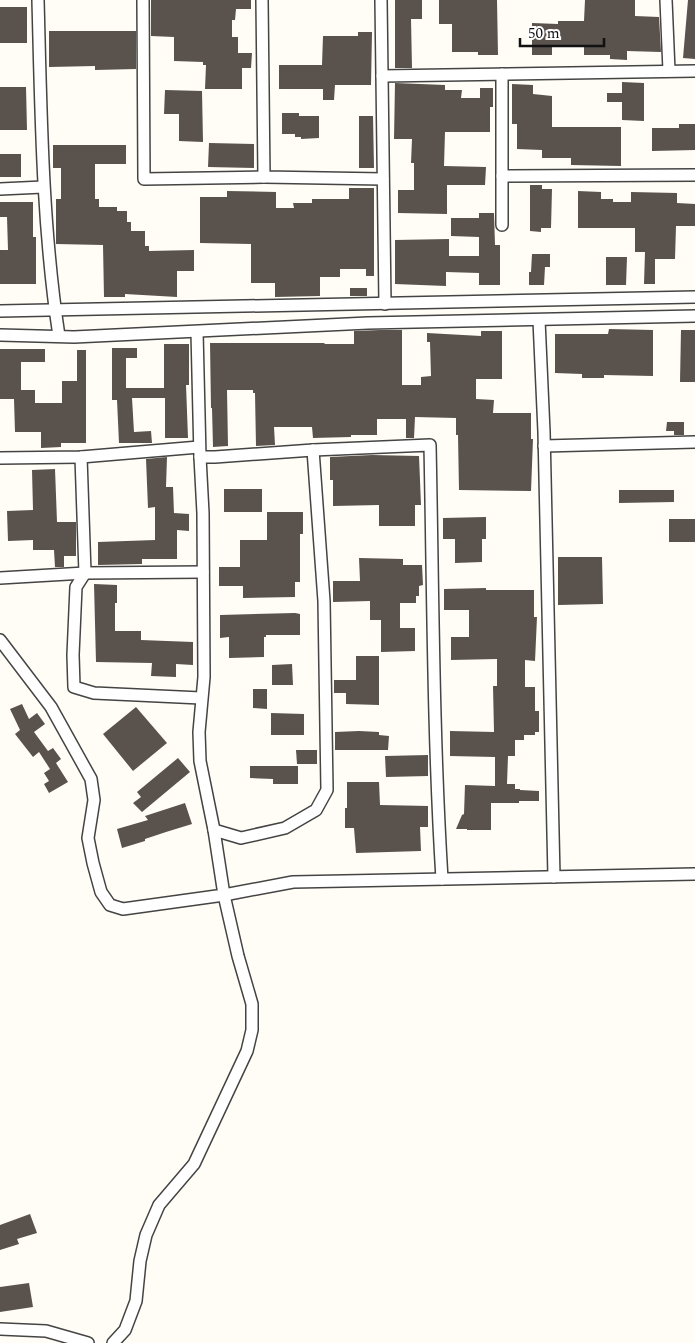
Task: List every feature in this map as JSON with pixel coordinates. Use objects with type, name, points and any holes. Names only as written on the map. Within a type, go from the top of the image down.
[{"type":"street","points":[[38,0],[43,188],[59,336]]},
{"type":"street","points":[[143,0],[144,179],[264,177],[383,179]]},
{"type":"street","points":[[262,0],[264,177]]},
{"type":"street","points":[[381,0],[383,179],[391,303],[400,322]]},
{"type":"street","points":[[666,0],[669,71]]},
{"type":"street","points":[[382,76],[695,71]]},
{"type":"street","points":[[502,74],[502,224]]},
{"type":"street","points":[[502,176],[695,175]]},
{"type":"street","points":[[0,189],[43,188]]},
{"type":"street","points":[[0,311],[695,297]]},
{"type":"street","points":[[0,335],[59,336],[197,332],[400,322],[695,316]]},
{"type":"street","points":[[540,320],[554,877]]},
{"type":"street","points":[[113,1343],[125,1330],[136,1301],[140,1261],[144,1244],[159,1205],[194,1164],[247,1050],[252,1030],[252,1004],[238,956],[224,895],[214,830],[200,761],[199,732],[204,677],[203,513],[197,332]]},
{"type":"street","points":[[544,446],[695,442]]},
{"type":"street","points":[[0,458],[200,452],[215,457],[313,450],[430,445],[435,718],[442,879]]},
{"type":"street","points":[[214,830],[240,838],[285,828],[316,810],[327,790],[324,601],[313,450]]},
{"type":"street","points":[[81,457],[85,573],[76,587],[73,655],[74,687],[94,694],[201,698]]},
{"type":"street","points":[[0,578],[85,573],[203,572]]},
{"type":"street","points":[[0,640],[51,707],[91,779],[94,800],[88,838],[101,892],[110,905],[122,909],[224,895],[293,882],[695,874]]},
{"type":"street","points":[[0,1329],[46,1332],[88,1343]]},
{"type":"building","points":[[151,0],[251,0],[251,9],[236,9],[235,20],[232,20],[232,37],[238,37],[238,53],[252,53],[251,68],[242,68],[242,89],[205,89],[206,65],[203,65],[203,62],[174,61],[174,37],[151,36]]},
{"type":"building","points":[[395,0],[422,0],[422,19],[411,19],[412,68],[395,68]]},
{"type":"building","points":[[439,0],[497,0],[498,55],[478,55],[478,52],[452,52],[452,24],[439,24]]},
{"type":"building","points":[[585,0],[635,0],[635,16],[659,17],[661,52],[627,51],[627,60],[610,59],[610,55],[584,55],[584,47],[552,47],[552,55],[532,55],[532,23],[558,24],[558,21],[584,21]]},
{"type":"building","points":[[688,0],[695,0],[695,59],[683,58]]},
{"type":"building","points":[[0,7],[27,7],[27,43],[0,43]]},
{"type":"building","points":[[49,31],[136,31],[136,69],[95,70],[95,66],[49,67]]},
{"type":"building","points":[[358,32],[372,32],[371,85],[335,85],[334,100],[323,100],[323,89],[279,89],[279,65],[322,65],[323,36],[358,36]]},
{"type":"building","points":[[622,82],[644,83],[644,121],[622,120],[622,102],[607,102],[607,93],[622,93]]},
{"type":"building","points":[[395,83],[445,85],[445,90],[462,90],[461,98],[480,98],[480,88],[493,88],[493,107],[490,107],[490,132],[445,132],[444,166],[486,167],[485,185],[447,185],[447,214],[398,213],[398,190],[414,190],[414,163],[411,163],[412,139],[394,139]]},
{"type":"building","points":[[512,84],[533,85],[533,94],[552,96],[552,127],[621,127],[621,166],[571,165],[571,158],[542,158],[542,150],[517,149],[517,124],[512,124]]},
{"type":"building","points":[[0,87],[26,87],[27,130],[0,130]]},
{"type":"building","points":[[165,90],[202,91],[203,142],[179,141],[179,114],[164,114]]},
{"type":"building","points":[[282,113],[299,113],[299,116],[319,116],[319,138],[301,139],[301,137],[295,137],[295,134],[282,134]]},
{"type":"building","points":[[359,116],[373,116],[374,168],[359,168]]},
{"type":"building","points":[[679,124],[695,124],[695,150],[652,151],[652,128],[679,128]]},
{"type":"building","points":[[209,143],[254,144],[254,168],[208,167]]},
{"type":"building","points":[[53,145],[126,145],[126,164],[95,164],[95,199],[99,199],[99,207],[117,207],[117,211],[127,211],[127,222],[131,222],[131,231],[145,231],[145,246],[149,246],[149,251],[194,250],[194,271],[177,271],[177,297],[125,294],[125,297],[104,297],[103,245],[56,244],[56,199],[61,199],[61,168],[53,168]]},
{"type":"building","points":[[0,154],[21,154],[21,177],[0,177]]},
{"type":"building","points":[[530,185],[542,185],[542,189],[552,189],[551,228],[541,228],[541,232],[530,231]]},
{"type":"building","points":[[349,188],[374,188],[374,276],[366,276],[366,269],[340,269],[340,277],[320,277],[320,296],[275,297],[275,283],[251,283],[251,244],[200,243],[200,197],[227,197],[227,191],[276,192],[276,208],[294,208],[293,203],[312,203],[312,199],[349,199]]},
{"type":"building","points":[[578,191],[601,192],[601,199],[613,199],[613,202],[631,202],[631,192],[677,193],[677,203],[695,204],[695,226],[676,226],[675,259],[655,259],[655,284],[644,284],[645,252],[635,252],[635,228],[578,228]]},
{"type":"building","points":[[0,202],[33,202],[33,237],[36,237],[36,284],[0,284],[0,250],[8,250],[7,217],[0,217]]},
{"type":"building","points":[[479,213],[494,213],[495,245],[500,245],[500,285],[479,285],[479,273],[446,272],[446,286],[395,284],[395,240],[449,239],[449,256],[479,256],[479,237],[451,236],[451,218],[479,218]]},
{"type":"building","points":[[532,254],[550,254],[550,267],[545,267],[544,285],[529,285]]},
{"type":"building","points":[[606,257],[627,257],[626,285],[606,285]]},
{"type":"building","points":[[350,288],[367,288],[367,296],[350,296]]},
{"type":"building","points":[[609,329],[653,330],[653,376],[604,375],[604,378],[582,378],[582,374],[555,373],[555,334],[608,334]]},
{"type":"building","points":[[402,330],[402,385],[421,385],[421,377],[431,376],[430,342],[427,342],[427,333],[481,336],[481,331],[502,331],[502,379],[476,379],[476,399],[494,400],[493,413],[531,413],[531,439],[533,439],[531,491],[459,490],[456,418],[415,417],[414,438],[406,438],[406,419],[377,419],[377,435],[351,435],[351,437],[313,438],[312,427],[274,427],[275,445],[256,446],[255,393],[253,393],[253,390],[227,390],[228,446],[213,447],[210,343],[354,344],[354,331]]},
{"type":"building","points":[[681,330],[695,330],[695,382],[680,382]]},
{"type":"building","points":[[164,344],[189,344],[189,385],[186,385],[188,438],[165,438],[165,398],[132,398],[134,432],[151,431],[152,443],[119,443],[117,400],[112,400],[112,348],[137,348],[137,358],[126,358],[126,388],[164,388]]},
{"type":"building","points":[[0,349],[45,349],[45,362],[21,362],[21,390],[35,390],[35,403],[62,403],[62,381],[77,381],[77,350],[86,350],[86,443],[61,443],[61,447],[41,448],[41,432],[15,432],[14,399],[0,399]]},
{"type":"building","points":[[667,422],[684,422],[684,435],[674,435],[674,431],[666,431]]},
{"type":"building","points":[[372,455],[419,456],[421,505],[415,505],[415,526],[379,526],[379,505],[333,506],[333,480],[330,480],[330,457]]},
{"type":"building","points":[[167,457],[166,487],[173,487],[174,513],[189,514],[189,531],[177,530],[177,559],[142,559],[142,564],[98,565],[98,542],[155,540],[155,507],[148,508],[146,459]]},
{"type":"building","points":[[55,469],[57,522],[76,522],[76,556],[64,556],[64,567],[55,567],[54,550],[33,550],[33,540],[8,541],[7,511],[33,510],[32,470]]},
{"type":"building","points":[[224,489],[262,489],[262,512],[224,512]]},
{"type":"building","points":[[619,490],[674,490],[674,502],[619,503]]},
{"type":"building","points":[[267,512],[303,512],[303,534],[300,534],[300,582],[295,582],[295,597],[243,598],[243,586],[219,586],[219,567],[240,567],[240,540],[267,540]]},
{"type":"building","points":[[486,517],[486,539],[482,539],[482,562],[455,563],[455,539],[443,539],[443,518]]},
{"type":"building","points":[[669,519],[695,519],[695,542],[669,542]]},
{"type":"building","points":[[558,557],[602,557],[603,604],[558,605]]},
{"type":"building","points":[[359,558],[403,559],[403,565],[422,565],[423,585],[419,586],[419,596],[416,596],[416,603],[400,603],[400,628],[415,628],[415,651],[381,652],[381,620],[370,620],[370,601],[333,602],[333,581],[360,581]]},
{"type":"building","points":[[94,584],[117,585],[115,631],[141,631],[141,640],[193,642],[193,665],[176,664],[176,677],[151,676],[152,663],[96,662]]},
{"type":"building","points":[[486,588],[486,590],[534,590],[534,617],[537,617],[535,661],[525,660],[525,687],[535,687],[535,711],[539,711],[539,732],[535,732],[535,735],[524,735],[524,740],[515,740],[515,756],[508,756],[507,784],[515,784],[515,789],[539,791],[539,801],[491,803],[491,830],[456,829],[464,814],[465,785],[495,786],[495,757],[450,756],[450,731],[494,732],[493,686],[497,686],[497,659],[451,660],[451,637],[469,637],[469,610],[444,610],[444,589]]},
{"type":"building","points":[[300,614],[300,635],[266,635],[264,637],[264,657],[229,658],[229,637],[220,638],[220,615]]},
{"type":"building","points":[[356,656],[379,656],[379,705],[346,704],[346,693],[334,693],[334,680],[356,680]]},
{"type":"building","points":[[292,664],[293,685],[272,685],[272,665]]},
{"type":"building","points":[[253,689],[267,689],[267,709],[253,708]]},
{"type":"building","points":[[22,704],[29,719],[37,713],[45,724],[34,732],[48,751],[53,748],[61,759],[56,763],[68,782],[49,793],[44,784],[49,781],[44,773],[50,769],[39,752],[33,757],[15,734],[20,730],[10,709]]},
{"type":"building","points":[[136,707],[167,743],[133,771],[103,734]]},
{"type":"building","points":[[271,713],[304,714],[304,735],[271,735]]},
{"type":"building","points":[[335,732],[379,732],[379,735],[389,736],[388,750],[335,750]]},
{"type":"building","points":[[296,750],[317,750],[317,764],[297,764]]},
{"type":"building","points":[[428,755],[428,776],[386,777],[385,756]]},
{"type":"building","points":[[178,758],[190,772],[142,812],[133,803],[141,797],[137,792]]},
{"type":"building","points":[[250,766],[298,766],[298,784],[273,784],[273,779],[250,778]]},
{"type":"building","points":[[347,782],[379,782],[380,805],[428,806],[428,827],[420,827],[421,851],[356,853],[354,828],[345,828]]},
{"type":"building","points":[[185,803],[192,824],[122,848],[117,829],[148,820],[145,816]]},
{"type":"building","points":[[30,1214],[37,1233],[17,1239],[19,1244],[0,1250],[0,1225]]},
{"type":"building","points":[[29,1283],[33,1307],[0,1312],[0,1287]]}]
